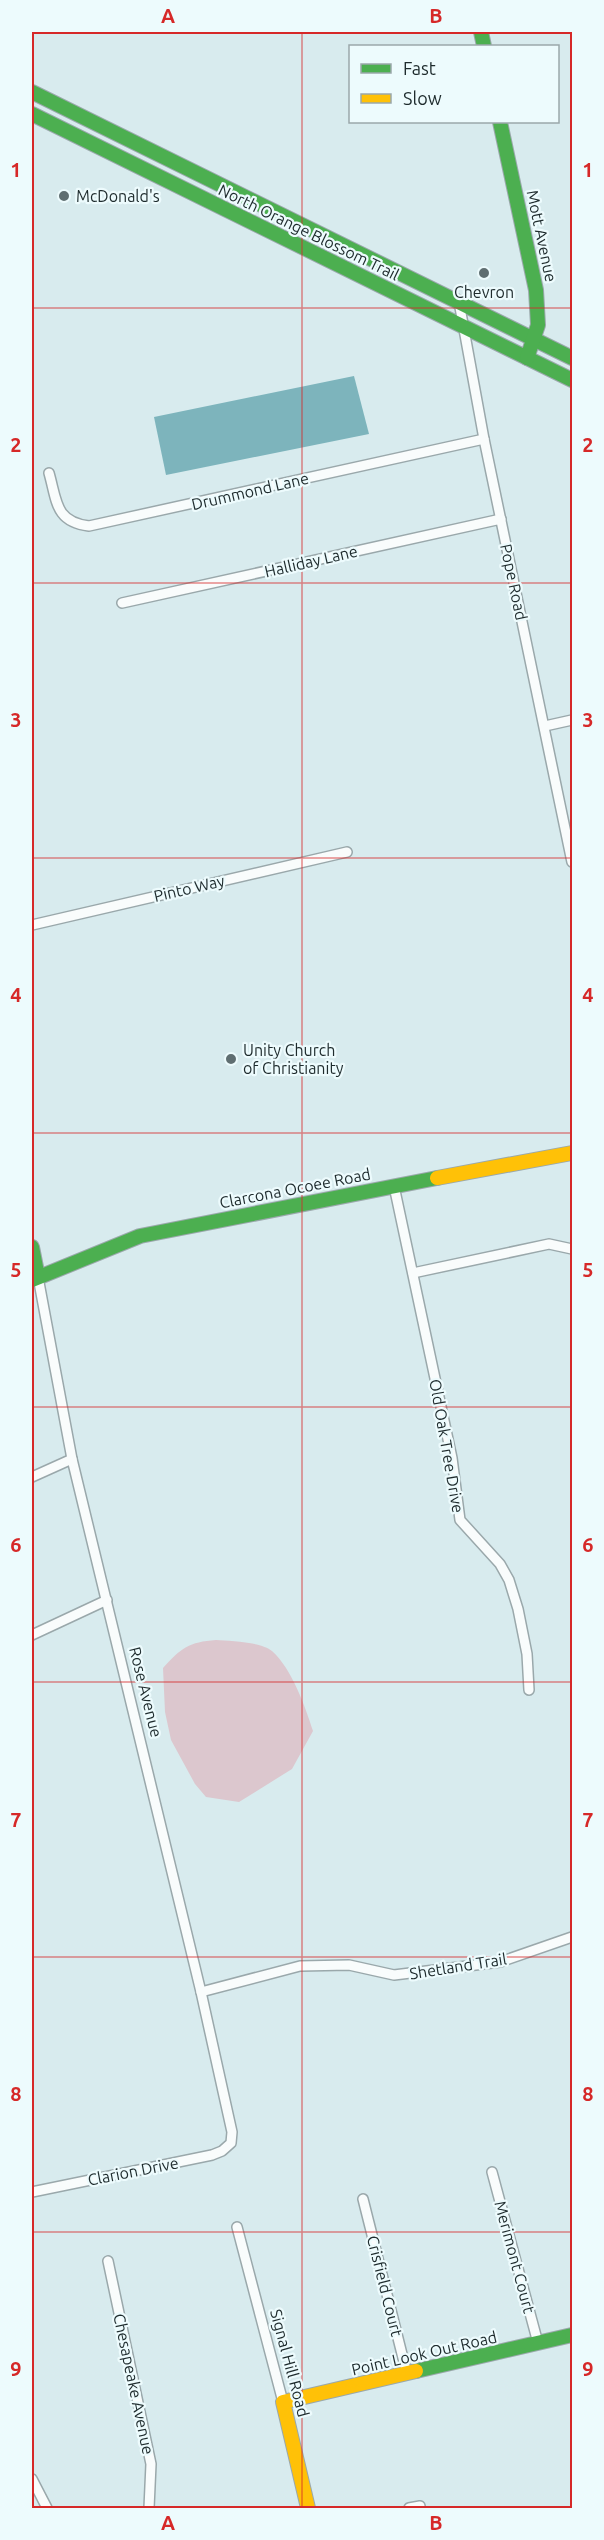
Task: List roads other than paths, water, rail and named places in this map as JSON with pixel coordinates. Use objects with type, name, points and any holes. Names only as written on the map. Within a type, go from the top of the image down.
[{"type":"main road","name":"North Orange Blossom Trail","points":[[32,92],[573,358]]},
{"type":"main road","name":"North Orange Blossom Trail","points":[[32,114],[573,380]]},
{"type":"main road","name":"Mott Avenue","points":[[500,123],[536,290],[538,325],[527,358]]},
{"type":"main road","name":"Clarcona Ocoee Road","points":[[35,1279],[140,1236],[394,1186],[573,1154]]},
{"type":"main road","name":"Rose Avenue","points":[[32,1246],[35,1279]]},
{"type":"main road","name":"Point Look Out Road","points":[[283,2402],[573,2335]]},
{"type":"main road","name":"Signal Hill Road","points":[[283,2402],[308,2508]]},
{"type":"street","name":"Pope Road","points":[[459,302],[484,439],[573,862]]},
{"type":"street","name":"Drummond Lane","points":[[50,473],[58,507],[63,516],[74,524],[89,526],[484,439]]},
{"type":"street","name":"Halliday Lane","points":[[122,603],[501,519]]},
{"type":"street","points":[[545,726],[573,720]]},
{"type":"street","points":[[562,810],[573,808]]},
{"type":"street","name":"Pinto Way","points":[[32,924],[347,852]]},
{"type":"street","name":"Old Oak Tree Drive","points":[[394,1186],[452,1458],[460,1520],[500,1564],[508,1581],[518,1609],[527,1654],[529,1690]]},
{"type":"street","points":[[413,1273],[549,1244],[573,1249]]},
{"type":"street","name":"Rose Avenue","points":[[35,1279],[72,1459],[231,2120],[231,2143]]},
{"type":"street","points":[[32,1477],[72,1459]]},
{"type":"street","points":[[32,1635],[107,1600]]},
{"type":"street","name":"Shetland Trail","points":[[201,1992],[300,1966],[349,1965],[394,1975],[500,1962],[573,1937]]},
{"type":"street","name":"Clarion Drive","points":[[32,2192],[212,2155],[222,2151],[231,2143]]},
{"type":"street","name":"Merimont Court","points":[[492,2172],[538,2343]]},
{"type":"street","name":"Crisfield Court","points":[[363,2199],[407,2374]]},
{"type":"street","name":"Signal Hill Road","points":[[237,2227],[283,2402]]},
{"type":"street","name":"Chesapeake Avenue","points":[[108,2261],[151,2464],[149,2508]]},
{"type":"street","points":[[32,2479],[47,2508]]},
{"type":"street","points":[[409,2508],[420,2506]]},
{"type":"water","points":[[354,376],[369,434],[166,475],[154,417]]},
{"type":"place","name":"McDonald's","points":[[64,196]]},
{"type":"place","name":"Chevron","points":[[484,273]]},
{"type":"place","name":"Unity Church of Christianity","points":[[231,1059]]}]
